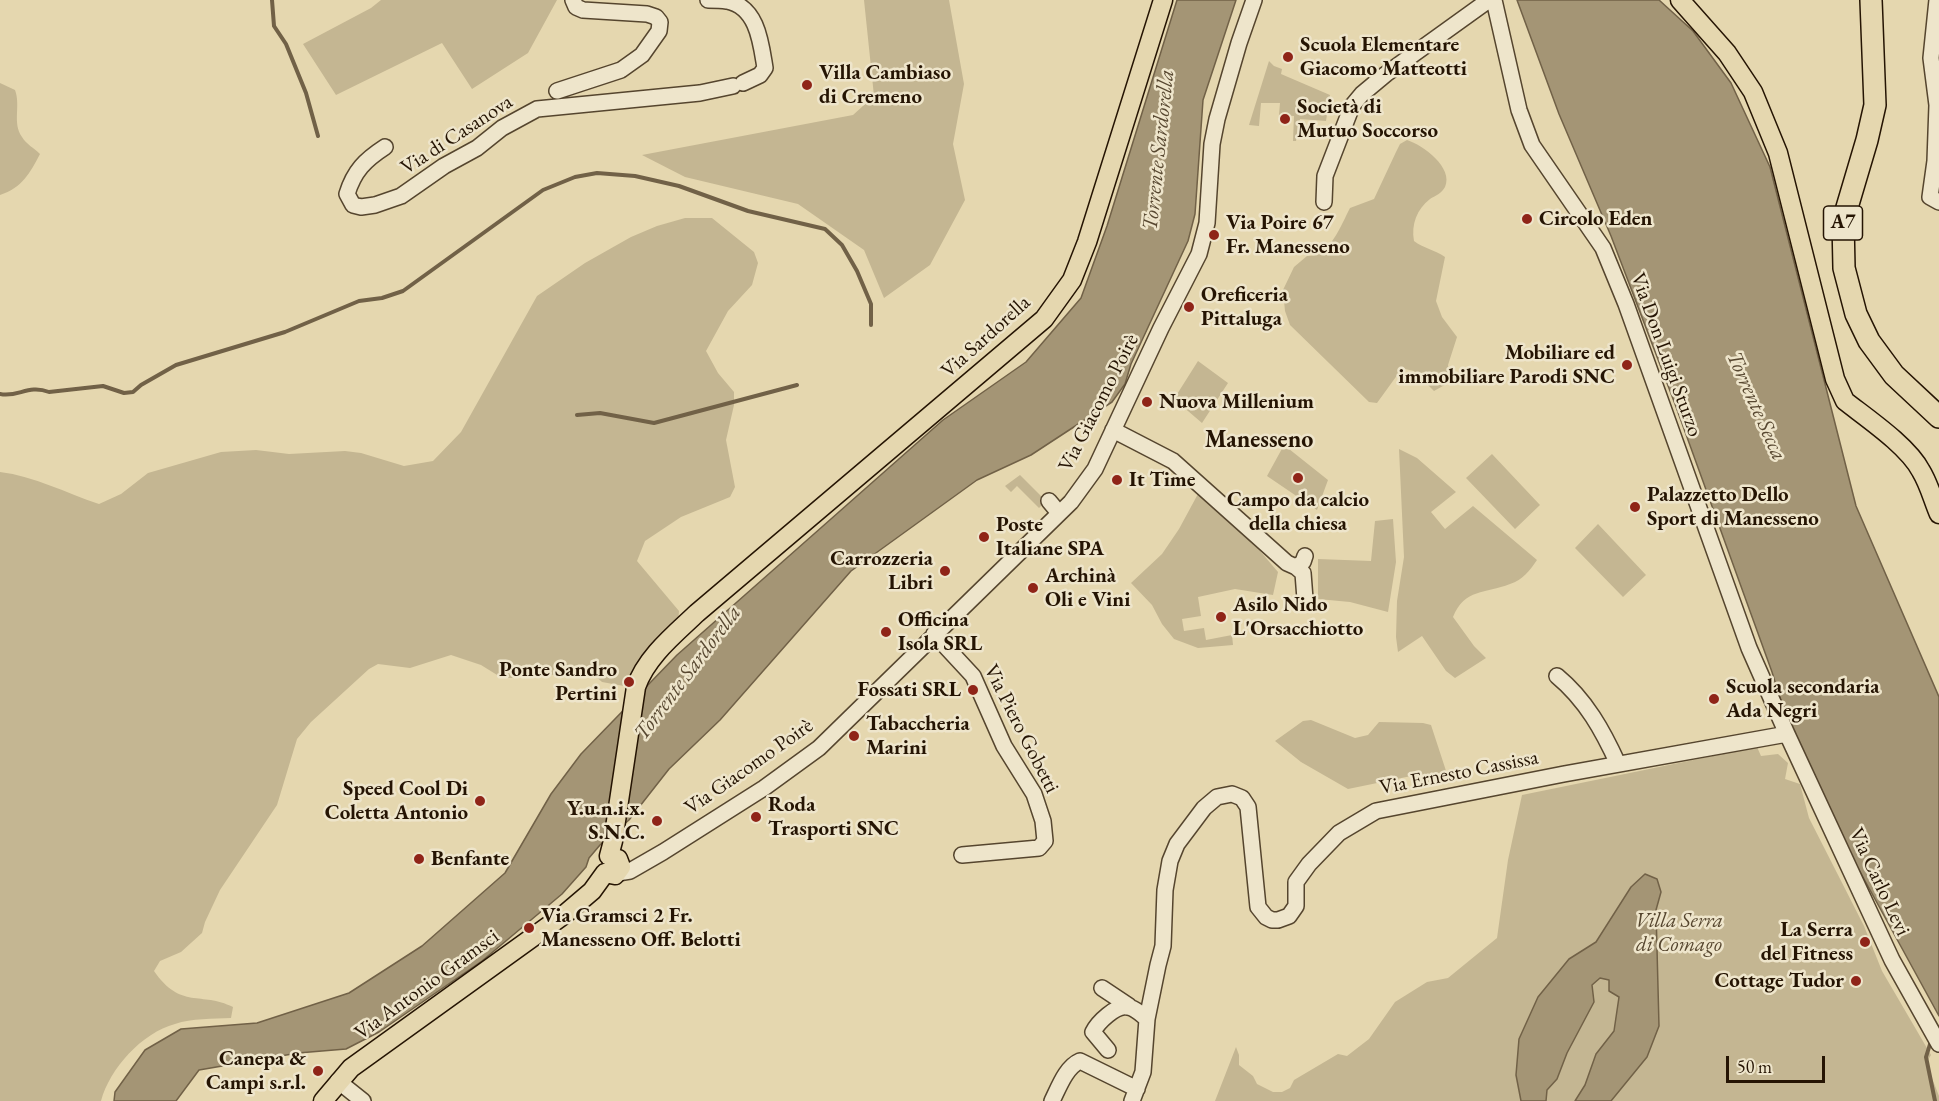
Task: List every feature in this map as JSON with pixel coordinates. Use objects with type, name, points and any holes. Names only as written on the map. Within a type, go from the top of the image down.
[{"type":"highway","name":"A7","points":[[1871,0],[1875,105],[1843,221],[1844,268],[1856,314],[1869,341],[1894,375],[1939,417]]},
{"type":"main road","name":"Via Sardorella","points":[[611,861],[636,687],[640,674],[679,630],[1044,319],[1072,280],[1087,242],[1163,0]]},
{"type":"main road","points":[[1680,0],[1727,53],[1753,92],[1778,153],[1840,393],[1845,401],[1915,461],[1939,514]]},
{"type":"main road","name":"Via Giacomo Poirè","points":[[565,914],[592,891],[611,861]]},
{"type":"main road","name":"Via Antonio Gramsci","points":[[323,1101],[351,1068],[565,914]]},
{"type":"street","points":[[557,91],[621,70],[642,55],[659,31],[660,22],[656,17],[648,14],[583,10],[576,7],[573,0]]},
{"type":"street","name":"Via di Casanova","points":[[385,147],[366,159],[350,181],[347,194],[353,206],[375,205],[401,196],[444,166],[477,148],[502,128],[537,109],[700,93],[738,84],[760,75],[765,68],[756,25],[736,4],[727,0],[708,0]]},
{"type":"street","name":"Via Giacomo Poirè","points":[[611,861],[630,871],[764,789],[819,748],[934,634],[1054,507],[1071,502],[1095,469],[1202,247],[1207,223],[1212,144],[1216,119],[1254,0]]},
{"type":"street","points":[[1324,202],[1325,176],[1352,106],[1362,94],[1386,74],[1489,0]]},
{"type":"street","name":"Via Don Luigi Sturzo","points":[[1494,0],[1519,110],[1532,145],[1603,248],[1626,304],[1749,648],[1787,734]]},
{"type":"street","points":[[1937,0],[1931,58],[1937,105],[1935,161],[1930,196],[1939,202]]},
{"type":"street","points":[[1113,429],[1173,460],[1287,563],[1301,561],[1305,598]]},
{"type":"street","name":"Via Piero Gobetti","points":[[934,634],[973,676],[1004,746],[1034,795],[1044,821],[1045,841],[1039,848],[963,855]]},
{"type":"street","points":[[1557,676],[1573,689],[1590,711],[1618,764]]},
{"type":"street","name":"Via Ernesto Cassissa","points":[[1134,1095],[1143,1072],[1148,1019],[1163,946],[1165,890],[1170,861],[1176,844],[1188,826],[1217,797],[1232,794],[1242,798],[1248,807],[1258,907],[1266,917],[1278,920],[1284,919],[1293,912],[1297,900],[1296,882],[1309,864],[1339,833],[1376,811],[1434,798],[1787,734]]},
{"type":"street","name":"Via Carlo Levi","points":[[1787,734],[1892,960],[1939,1044]]},
{"type":"street","points":[[1102,988],[1148,1019]]},
{"type":"street","points":[[1108,1050],[1094,1035],[1095,1028],[1119,1007],[1129,1006]]},
{"type":"street","points":[[1052,1101],[1069,1070],[1080,1061],[1134,1095]]},
{"type":"street","points":[[338,1081],[363,1101]]},
{"type":"green space","points":[[381,0],[557,0],[528,53],[472,89],[442,43],[336,95],[303,44],[371,8]]},
{"type":"green space","points":[[864,0],[949,0],[964,84],[953,144],[965,200],[930,265],[884,298],[864,250],[798,204],[685,177],[642,155],[853,115],[874,96]]},
{"type":"green space","points":[[1269,61],[1282,69],[1281,74],[1330,95],[1326,121],[1300,119],[1296,141],[1293,141],[1294,116],[1279,115],[1280,103],[1261,103],[1259,126],[1249,125]]},
{"type":"green space","points":[[0,83],[15,90],[19,132],[26,142],[40,154],[20,184],[0,195]]},
{"type":"green space","points":[[1407,140],[1428,152],[1445,172],[1447,180],[1445,187],[1422,207],[1414,223],[1413,235],[1414,241],[1445,257],[1436,301],[1442,317],[1457,337],[1448,365],[1450,382],[1434,391],[1414,371],[1405,369],[1398,374],[1377,403],[1369,402],[1290,325],[1285,311],[1283,290],[1294,267],[1307,256],[1322,251],[1334,239],[1350,208],[1374,199],[1400,144]]},
{"type":"green space","points":[[685,218],[712,218],[754,252],[758,263],[752,285],[728,311],[706,351],[718,373],[734,392],[734,405],[726,440],[735,487],[730,497],[681,517],[645,541],[637,561],[679,611],[678,622],[636,665],[624,686],[602,682],[593,674],[586,672],[576,677],[533,673],[502,678],[481,665],[451,655],[410,668],[378,664],[369,669],[311,722],[297,739],[277,805],[220,890],[202,933],[181,952],[160,961],[154,971],[173,991],[192,998],[222,1002],[233,1007],[231,1018],[182,1022],[151,1035],[139,1044],[120,1065],[105,1089],[101,1101],[0,1101],[0,472],[38,481],[99,504],[121,494],[148,473],[221,452],[256,450],[289,454],[345,451],[361,453],[404,466],[433,461],[461,432],[537,296],[585,263],[631,237]]},
{"type":"green space","points":[[1198,361],[1228,383],[1202,423],[1174,399]]},
{"type":"green space","name":"Campo da calcio della chiesa","points":[[1284,445],[1328,480],[1317,510],[1267,476]]},
{"type":"green space","points":[[1399,449],[1417,458],[1456,492],[1431,512],[1445,529],[1473,506],[1537,560],[1519,580],[1470,596],[1458,608],[1453,617],[1474,646],[1486,658],[1455,678],[1446,671],[1422,636],[1398,652],[1397,601],[1404,557]]},
{"type":"green space","points":[[1492,454],[1540,505],[1515,529],[1466,478]]},
{"type":"green space","points":[[1020,475],[1046,501],[1039,508],[1017,486],[1011,492],[1005,486]]},
{"type":"green space","points":[[1199,492],[1260,551],[1278,572],[1273,595],[1235,589],[1198,597],[1201,616],[1182,619],[1184,631],[1204,628],[1206,640],[1232,635],[1233,645],[1198,648],[1174,639],[1162,624],[1152,605],[1131,583],[1162,554]]},
{"type":"green space","points":[[1393,519],[1396,562],[1388,612],[1350,602],[1318,599],[1318,559],[1371,561],[1375,521]]},
{"type":"green space","points":[[1598,524],[1646,575],[1623,597],[1575,548]]},
{"type":"green space","points":[[1311,720],[1355,738],[1368,735],[1379,722],[1431,725],[1449,780],[1421,785],[1416,775],[1348,789],[1301,762],[1275,741],[1303,721]]},
{"type":"green space","name":"Villa Serra di Comago","points":[[1757,747],[1761,756],[1778,754],[1788,763],[1785,779],[1800,784],[1809,818],[1864,926],[1882,971],[1931,1055],[1926,1063],[1939,1101],[1215,1101],[1236,1047],[1239,1065],[1253,1076],[1257,1084],[1273,1092],[1282,1092],[1290,1088],[1294,1080],[1338,1054],[1347,1056],[1369,1039],[1395,1002],[1427,982],[1448,978],[1497,938],[1508,860],[1522,795]]},
{"type":"water","name":"Torrente Sardorella","points":[[1177,0],[1236,0],[1203,100],[1195,214],[1188,241],[1131,364],[1125,384],[1112,402],[1031,455],[977,480],[851,571],[720,720],[669,769],[629,820],[600,845],[589,858],[586,867],[562,894],[482,961],[379,1032],[346,1049],[298,1053],[199,1070],[176,1101],[114,1101],[115,1092],[145,1050],[181,1029],[257,1023],[349,993],[422,946],[505,873],[551,794],[581,754],[677,655],[943,420],[1026,362],[1081,298],[1107,226]]},
{"type":"water","name":"Torrente Secca","points":[[1517,0],[1659,0],[1693,31],[1731,83],[1770,167],[1856,506],[1939,697],[1939,1016],[1824,806],[1790,731],[1772,672],[1675,404],[1611,236],[1559,114]]},
{"type":"water","points":[[1645,874],[1657,879],[1661,892],[1656,910],[1659,1026],[1647,1057],[1611,1101],[1575,1101],[1585,1085],[1596,1054],[1614,1031],[1619,997],[1609,991],[1609,980],[1600,978],[1592,985],[1594,1002],[1567,1053],[1557,1079],[1547,1090],[1546,1101],[1521,1101],[1516,1075],[1519,1039],[1538,997],[1569,959],[1596,942],[1631,887]]},
{"type":"waterway","points":[[272,0],[274,26],[286,44],[306,93],[318,136]]},
{"type":"waterway","points":[[0,394],[6,395],[35,389],[49,392],[103,386],[124,393],[133,392],[176,365],[285,332],[359,301],[382,298],[403,291],[543,190],[575,177],[597,173],[635,176],[679,186],[748,211],[825,229],[842,245],[857,271],[871,304],[871,325]]},
{"type":"waterway","points":[[577,415],[600,413],[654,423],[797,385]]},
{"type":"waterway","points":[[1931,1041],[1926,1057],[1935,1101]]},
{"type":"place","name":"Scuola Elementare Giacomo Matteotti","points":[[1288,57]]},
{"type":"place","name":"Villa Cambiaso di Cremeno","points":[[807,85]]},
{"type":"place","name":"Società di Mutuo Soccorso","points":[[1285,119]]},
{"type":"place","name":"Circolo Eden","points":[[1527,219]]},
{"type":"place","name":"Via Poire 67 Fr. Manesseno","points":[[1214,235]]},
{"type":"place","name":"Oreficeria Pittaluga","points":[[1189,307]]},
{"type":"place","name":"Mobiliare ed immobiliare Parodi SNC","points":[[1627,365]]},
{"type":"place","name":"Nuova Millenium","points":[[1147,402]]},
{"type":"place","name":"Campo da calcio della chiesa","points":[[1298,478]]},
{"type":"place","name":"It Time","points":[[1117,480]]},
{"type":"place","name":"Palazzetto Dello Sport di Manesseno","points":[[1635,507]]},
{"type":"place","name":"Poste Italiane SPA","points":[[984,537]]},
{"type":"place","name":"Carrozzeria Libri","points":[[945,571]]},
{"type":"place","name":"Archinà Oli e Vini","points":[[1033,588]]},
{"type":"place","name":"Asilo Nido L'Orsacchiotto","points":[[1221,617]]},
{"type":"place","name":"Officina Isola SRL","points":[[886,632]]},
{"type":"place","name":"Ponte Sandro Pertini","points":[[629,682]]},
{"type":"place","name":"Fossati SRL","points":[[973,690]]},
{"type":"place","name":"Scuola secondaria Ada Negri","points":[[1714,699]]},
{"type":"place","name":"Tabaccheria Marini","points":[[854,736]]},
{"type":"place","name":"Speed Cool Di Coletta Antonio","points":[[480,801]]},
{"type":"place","name":"Roda Trasporti SNC","points":[[756,817]]},
{"type":"place","name":"Y.u.n.i.x. S.N.C.","points":[[657,821]]},
{"type":"place","name":"Benfante","points":[[419,859]]},
{"type":"place","name":"Via Gramsci 2 Fr. Manesseno Off. Belotti","points":[[529,928]]},
{"type":"place","name":"La Serra del Fitness","points":[[1865,942]]},
{"type":"place","name":"Cottage Tudor","points":[[1856,981]]},
{"type":"place","name":"Canepa & Campi s.r.l.","points":[[318,1071]]},
{"type":"district","name":"Manesseno","points":[[1259,440]]}]
